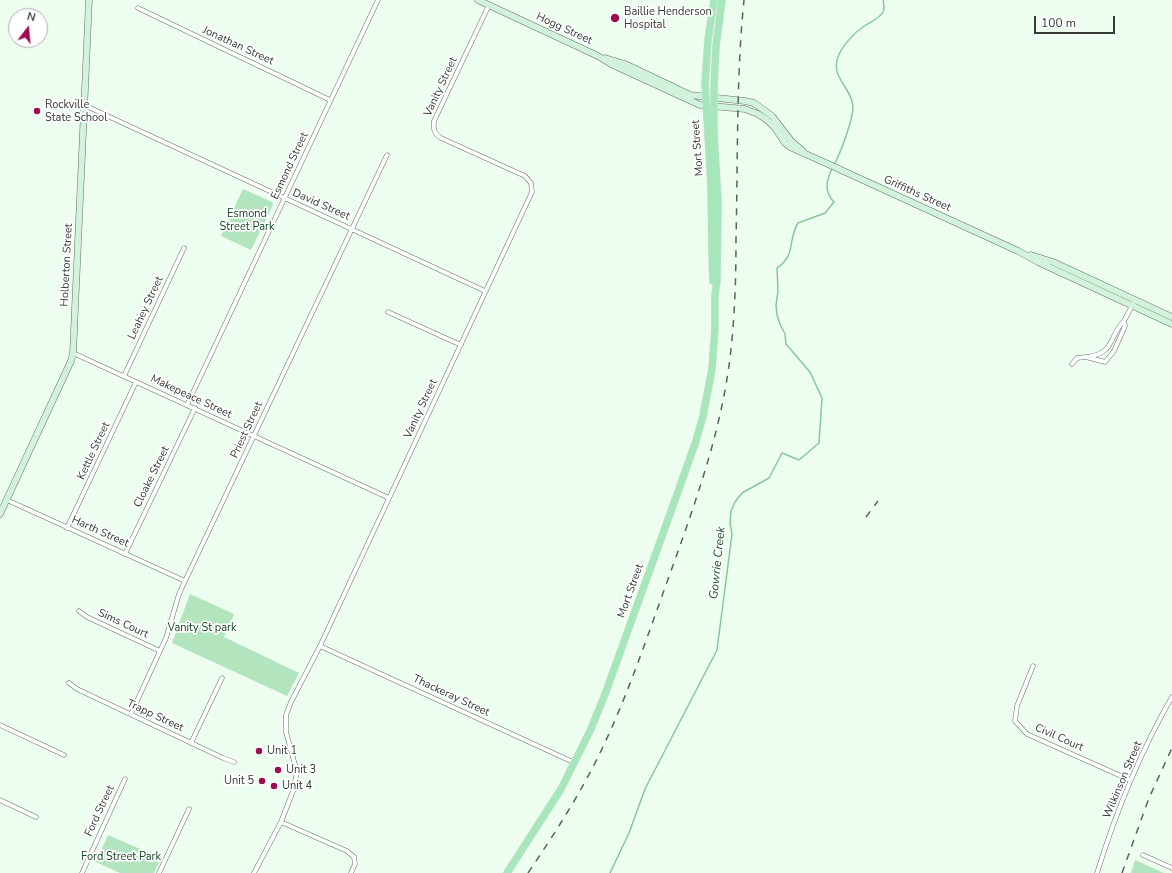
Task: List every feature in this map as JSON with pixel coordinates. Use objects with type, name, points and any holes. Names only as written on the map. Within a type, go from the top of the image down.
[{"type":"main road","name":"Mort Street","points":[[507,873],[561,789],[590,731],[604,696],[704,416],[712,369],[715,295],[717,281],[718,226],[710,97],[706,61],[714,0]]},
{"type":"main road","name":"Mort Street","points":[[710,97],[714,86],[716,46],[722,0]]},
{"type":"street","name":"Holberton Street","points":[[0,514],[72,361],[89,0]]},
{"type":"street","name":"Esmond Street","points":[[187,405],[378,0]]},
{"type":"street","name":"Hogg Street","points":[[478,0],[598,56],[611,64],[683,98],[710,107]]},
{"type":"street","name":"Vanity Street","points":[[254,873],[281,822],[293,791],[297,772],[286,732],[286,715],[291,702],[320,646],[532,192],[531,183],[525,176],[441,138],[433,129],[434,122],[489,5]]},
{"type":"street","name":"Jonathan Street","points":[[138,8],[154,17],[330,100]]},
{"type":"street","name":"Hogg Street","points":[[598,56],[626,64],[690,95],[710,97]]},
{"type":"street","name":"Griffiths Street","points":[[710,97],[745,101],[763,109],[778,122],[792,142],[808,155]]},
{"type":"street","name":"David Street","points":[[84,104],[485,291]]},
{"type":"street","name":"Griffiths Street","points":[[710,107],[745,109],[758,114],[775,128],[785,143],[802,154],[808,155],[839,169],[1018,251],[1038,262],[1172,317]]},
{"type":"street","name":"Priest Street","points":[[131,714],[166,638],[185,581],[351,228],[387,155]]},
{"type":"street","name":"Leahey Street","points":[[124,376],[184,248]]},
{"type":"street","name":"Griffiths Street","points":[[1133,302],[1172,324]]},
{"type":"street","points":[[1072,364],[1077,358],[1097,355],[1105,351],[1120,325],[1124,321],[1133,302]]},
{"type":"street","points":[[388,312],[461,345]]},
{"type":"street","points":[[1086,357],[1104,362],[1114,351],[1125,326],[1124,321]]},
{"type":"street","name":"Makepeace Street","points":[[73,353],[389,498]]},
{"type":"street","name":"Kettle Street","points":[[67,528],[136,382]]},
{"type":"street","name":"Cloake Street","points":[[125,554],[194,408]]},
{"type":"street","name":"Harth Street","points":[[7,500],[185,581]]},
{"type":"street","name":"Sims Court","points":[[79,611],[87,617],[160,651]]},
{"type":"street","name":"Thackeray Street","points":[[320,646],[575,763]]},
{"type":"street","name":"Civil Court","points":[[1033,666],[1016,706],[1015,721],[1027,734],[1130,780]]},
{"type":"street","points":[[191,743],[222,678]]},
{"type":"street","name":"Trapp Street","points":[[69,683],[191,743],[234,762]]},
{"type":"street","name":"Wilkinson Street","points":[[1098,873],[1107,843],[1130,780],[1161,716],[1172,697]]},
{"type":"street","points":[[0,725],[64,755]]},
{"type":"street","name":"Ford Street","points":[[82,873],[125,779]]},
{"type":"street","points":[[0,800],[36,817]]},
{"type":"street","points":[[159,873],[189,809]]},
{"type":"street","points":[[281,822],[347,851],[354,857],[355,864],[351,873]]},
{"type":"street","points":[[1144,855],[1172,868]]},
{"type":"green space","name":"Esmond Street Park","points":[[243,189],[272,202],[273,205],[251,250],[221,236]]},
{"type":"green space","name":"Vanity St park","points":[[190,594],[234,614],[224,637],[299,673],[287,696],[172,643]]},
{"type":"green space","name":"Ford Street Park","points":[[108,835],[161,858],[154,873],[120,873],[96,862]]},
{"type":"green space","points":[[1135,860],[1164,873],[1131,873]]},
{"type":"waterway","name":"Gowrie Creek","points":[[834,165],[849,128],[853,107],[852,100],[837,71],[836,64],[838,57],[845,44],[852,36],[866,25],[877,19],[883,12],[883,0]]},
{"type":"waterway","name":"Gowrie Creek","points":[[610,873],[629,833],[645,789],[717,650],[732,534],[730,523],[731,511],[735,502],[742,493],[769,478],[782,453],[799,460],[819,443],[822,398],[810,372],[786,344],[785,334],[777,315],[777,268],[783,263],[790,252],[793,236],[798,223],[825,213],[834,202],[827,190],[827,182],[832,169]]},
{"type":"railway","points":[[528,873],[573,803],[597,759],[618,713],[637,666],[681,544],[708,462],[722,406],[731,349],[735,294],[738,90],[744,0]]},
{"type":"railway","points":[[866,517],[878,501]]},
{"type":"railway","points":[[1122,873],[1149,798],[1172,748]]},
{"type":"place","name":"Baillie Henderson Hospital","points":[[615,18]]},
{"type":"place","name":"Rockville State School","points":[[37,111]]},
{"type":"place","name":"Unit 1","points":[[259,751]]},
{"type":"place","name":"Unit 3","points":[[278,770]]},
{"type":"place","name":"Unit 5","points":[[262,781]]},
{"type":"place","name":"Unit 4","points":[[274,786]]}]
